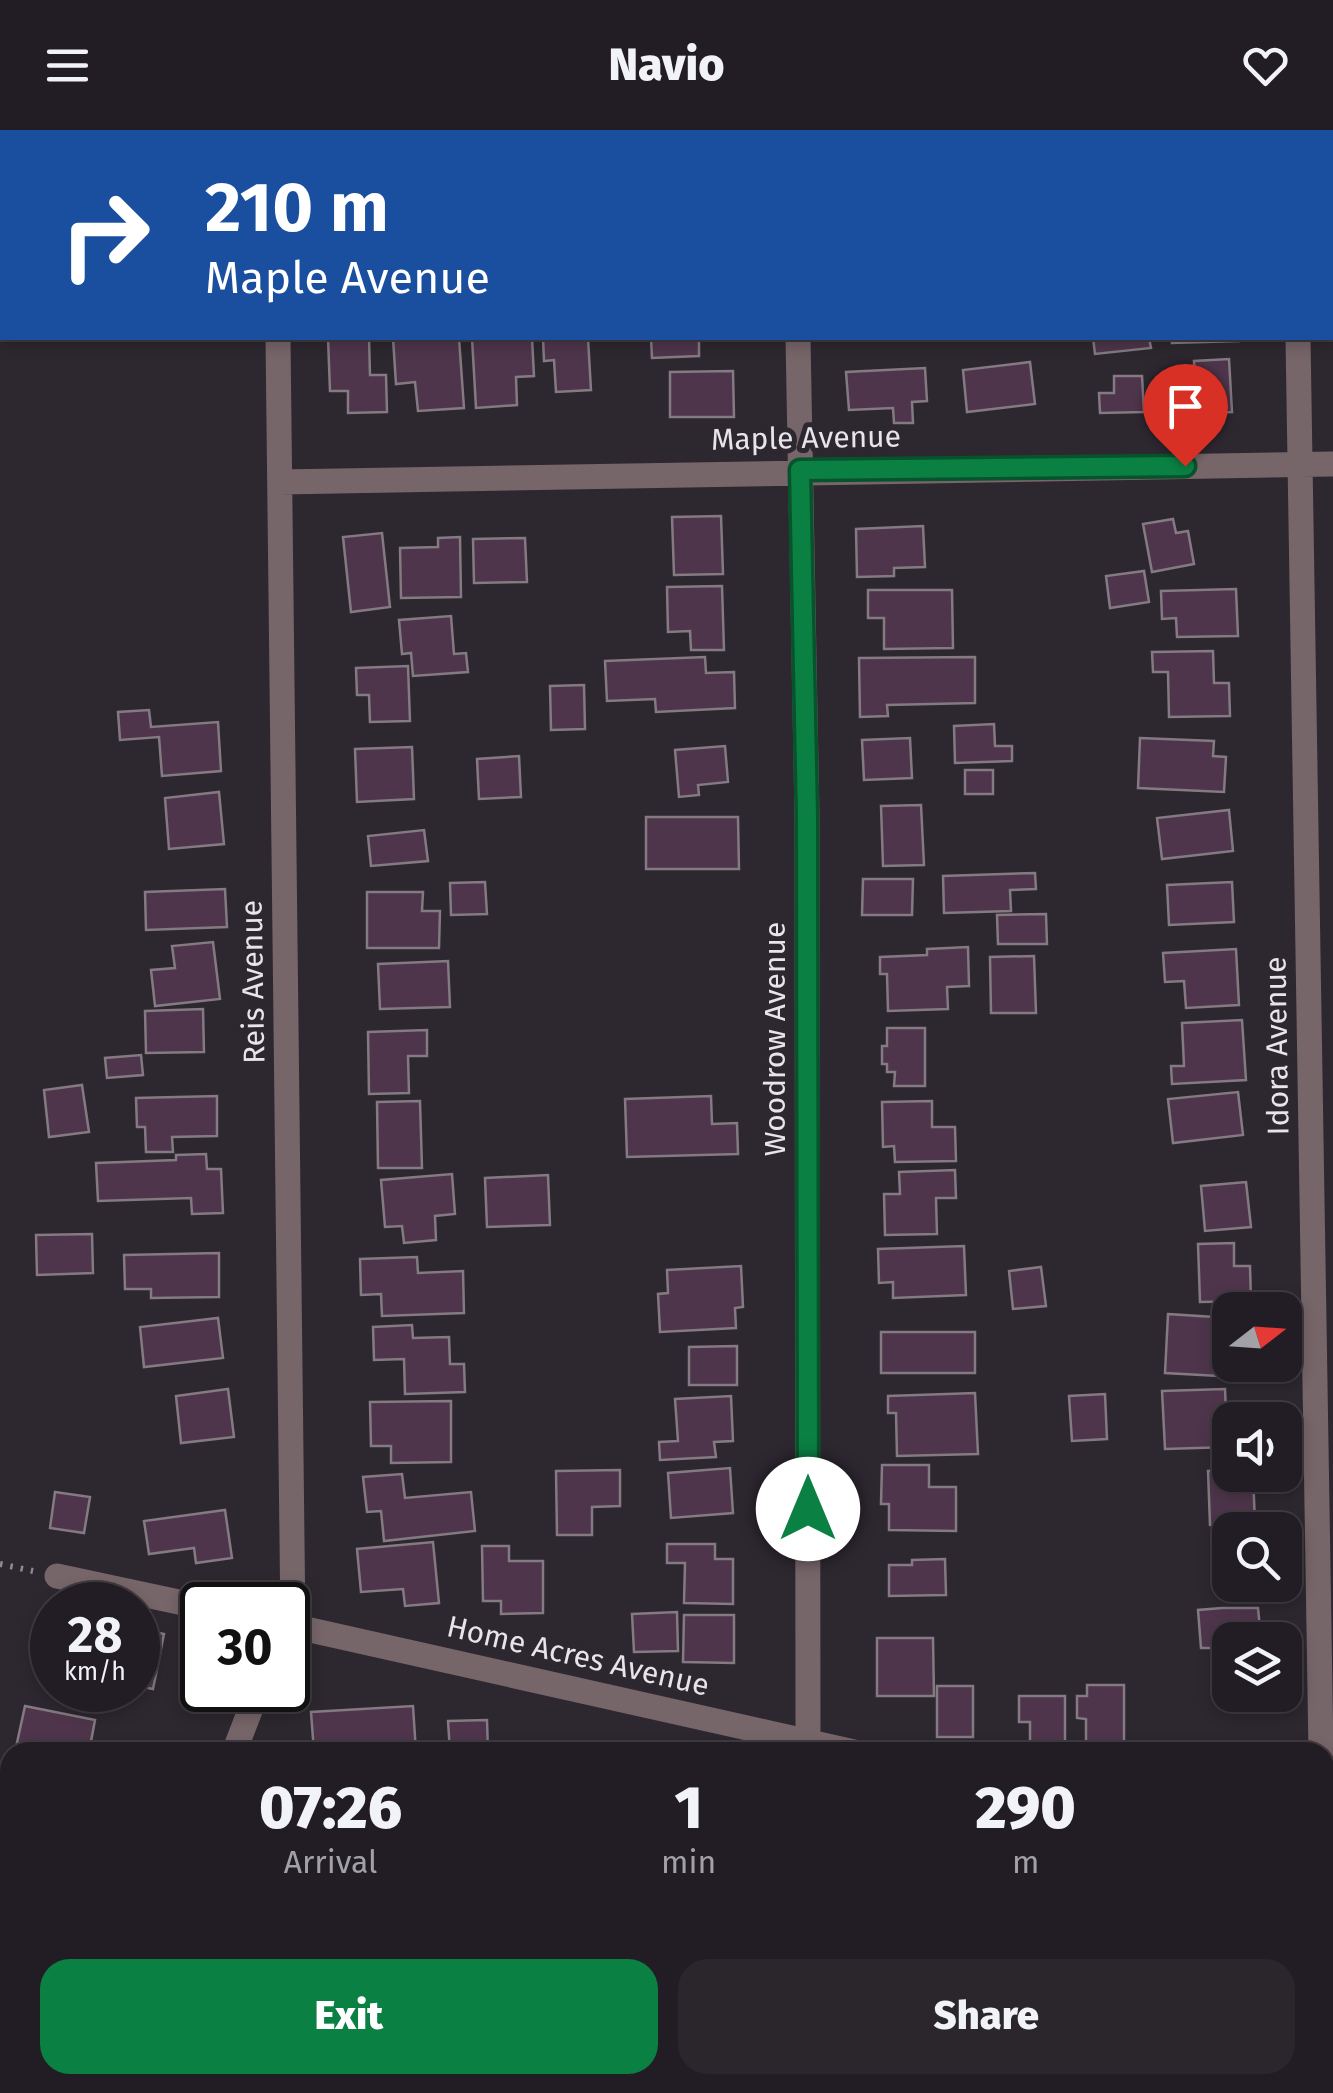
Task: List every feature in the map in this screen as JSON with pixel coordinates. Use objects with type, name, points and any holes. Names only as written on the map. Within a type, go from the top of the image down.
[{"type":"street","name":"Reis Avenue","points":[[278,340],[289,1582]]},
{"type":"street","name":"Woodrow Avenue","points":[[798,340],[807,816],[808,1741]]},
{"type":"street","name":"Idora Avenue","points":[[1298,340],[1321,1742]]},
{"type":"street","name":"Maple Avenue","points":[[280,482],[800,470],[1333,464]]},
{"type":"street","points":[[57,1576],[180,1602]]},
{"type":"street","name":"Home Acres Avenue","points":[[310,1634],[812,1742]]},
{"type":"street","points":[[238,1742],[249,1712]]},
{"type":"building","points":[[328,340],[369,340],[370,375],[386,375],[387,412],[348,413],[348,391],[330,391]]},
{"type":"building","points":[[393,340],[459,340],[464,408],[418,411],[415,382],[396,384]]},
{"type":"building","points":[[472,340],[532,340],[534,376],[516,377],[517,405],[476,408]]},
{"type":"building","points":[[543,340],[588,340],[591,390],[556,392],[554,360],[544,361]]},
{"type":"building","points":[[651,340],[699,340],[699,356],[652,358]]},
{"type":"building","points":[[1093,340],[1149,340],[1151,348],[1095,354]]},
{"type":"building","points":[[1172,340],[1239,340],[1239,341]]},
{"type":"building","points":[[1229,359],[1232,412],[1172,415],[1170,387],[1195,386],[1194,361]]},
{"type":"building","points":[[1030,362],[1035,404],[967,412],[963,370]]},
{"type":"building","points":[[925,368],[927,401],[912,402],[913,423],[894,423],[893,408],[849,410],[846,372]]},
{"type":"building","points":[[733,371],[734,417],[670,417],[670,372]]},
{"type":"building","points":[[1114,376],[1142,376],[1144,412],[1100,413],[1099,393],[1114,393]]},
{"type":"building","points":[[721,516],[723,574],[674,575],[672,517]]},
{"type":"building","points":[[1173,519],[1176,533],[1188,531],[1194,564],[1152,572],[1143,524]]},
{"type":"building","points":[[923,526],[925,567],[894,568],[894,576],[857,577],[856,529]]},
{"type":"building","points":[[382,533],[390,607],[351,612],[343,537]]},
{"type":"building","points":[[460,537],[461,597],[401,598],[400,548],[438,547],[438,538]]},
{"type":"building","points":[[525,538],[527,582],[474,583],[473,539]]},
{"type":"building","points":[[1144,571],[1149,602],[1110,608],[1106,576]]},
{"type":"building","points":[[722,586],[724,650],[691,650],[690,631],[668,632],[667,587]]},
{"type":"building","points":[[1236,589],[1238,636],[1177,637],[1176,618],[1162,619],[1161,591]]},
{"type":"building","points":[[868,590],[952,590],[953,648],[884,649],[884,618],[868,618]]},
{"type":"building","points":[[451,616],[454,654],[466,653],[468,672],[413,676],[411,653],[402,654],[399,620]]},
{"type":"building","points":[[1213,651],[1214,683],[1229,683],[1230,716],[1169,717],[1168,672],[1153,672],[1152,652]]},
{"type":"building","points":[[705,657],[706,673],[734,672],[735,708],[656,712],[655,699],[607,701],[605,661]]},
{"type":"building","points":[[975,657],[975,703],[887,705],[888,716],[860,717],[859,658]]},
{"type":"building","points":[[408,666],[410,721],[370,722],[369,695],[357,695],[356,668]]},
{"type":"building","points":[[584,685],[585,729],[551,730],[550,686]]},
{"type":"building","points":[[149,710],[151,727],[218,722],[221,771],[162,776],[159,737],[120,740],[118,712]]},
{"type":"building","points":[[994,724],[995,746],[1012,746],[1012,761],[955,763],[954,726]]},
{"type":"building","points":[[910,738],[912,778],[864,780],[862,740]]},
{"type":"building","points":[[1140,738],[1214,741],[1213,756],[1226,757],[1224,792],[1138,788]]},
{"type":"building","points":[[725,746],[728,782],[698,785],[699,795],[679,797],[675,750]]},
{"type":"building","points":[[412,747],[414,799],[357,802],[355,749]]},
{"type":"building","points":[[519,756],[521,797],[479,799],[477,759]]},
{"type":"building","points":[[965,770],[993,770],[993,794],[965,794]]},
{"type":"building","points":[[219,792],[224,844],[169,849],[165,798]]},
{"type":"building","points":[[921,805],[924,865],[883,866],[881,806]]},
{"type":"building","points":[[1229,810],[1233,851],[1162,859],[1157,818]]},
{"type":"building","points":[[646,817],[738,817],[739,869],[646,869]]},
{"type":"building","points":[[424,830],[428,861],[371,866],[368,836]]},
{"type":"building","points":[[1035,873],[1036,889],[1010,890],[1011,911],[944,913],[943,876]]},
{"type":"building","points":[[863,879],[913,879],[912,915],[862,915]]},
{"type":"building","points":[[485,882],[487,914],[451,915],[450,883]]},
{"type":"building","points":[[1232,882],[1234,922],[1169,925],[1167,885]]},
{"type":"building","points":[[225,889],[227,927],[146,930],[145,892]]},
{"type":"building","points":[[367,892],[423,892],[422,911],[440,911],[439,948],[367,948]]},
{"type":"building","points":[[1046,914],[1047,944],[998,944],[997,915]]},
{"type":"building","points":[[213,942],[220,999],[155,1006],[151,970],[175,968],[172,946]]},
{"type":"building","points":[[968,947],[969,986],[947,987],[948,1009],[888,1011],[887,974],[880,974],[880,957],[927,955],[927,949]]},
{"type":"building","points":[[1236,949],[1239,1005],[1186,1008],[1184,981],[1165,982],[1163,953]]},
{"type":"building","points":[[1034,956],[1036,1013],[991,1013],[990,957]]},
{"type":"building","points":[[448,961],[450,1007],[380,1009],[378,964]]},
{"type":"building","points":[[203,1009],[204,1052],[146,1053],[145,1011]]},
{"type":"building","points":[[1242,1020],[1246,1080],[1172,1084],[1171,1066],[1184,1066],[1182,1023]]},
{"type":"building","points":[[887,1028],[925,1028],[925,1086],[894,1086],[895,1072],[887,1072],[887,1064],[882,1064]]},
{"type":"building","points":[[427,1030],[427,1056],[408,1056],[409,1093],[369,1094],[368,1032]]},
{"type":"building","points":[[141,1055],[143,1075],[107,1078],[105,1058]]},
{"type":"building","points":[[82,1085],[89,1132],[49,1137],[44,1090]]},
{"type":"building","points":[[1238,1092],[1243,1135],[1173,1143],[1168,1099]]},
{"type":"building","points":[[217,1096],[217,1136],[172,1137],[173,1152],[146,1152],[145,1127],[137,1127],[136,1098]]},
{"type":"building","points":[[711,1096],[712,1124],[737,1123],[738,1154],[627,1157],[625,1099]]},
{"type":"building","points":[[420,1101],[422,1168],[378,1168],[377,1102]]},
{"type":"building","points":[[932,1101],[932,1127],[955,1127],[956,1161],[895,1162],[894,1146],[883,1147],[882,1102]]},
{"type":"building","points":[[206,1154],[207,1169],[221,1169],[223,1213],[192,1214],[191,1198],[98,1201],[96,1163],[176,1160],[176,1155]]},
{"type":"building","points":[[955,1170],[956,1198],[936,1198],[937,1234],[885,1235],[884,1194],[900,1194],[899,1172]]},
{"type":"building","points":[[452,1174],[455,1214],[435,1216],[436,1240],[404,1243],[402,1226],[385,1227],[381,1180]]},
{"type":"building","points":[[548,1175],[550,1225],[487,1227],[485,1178]]},
{"type":"building","points":[[1246,1182],[1251,1227],[1205,1231],[1201,1186]]},
{"type":"building","points":[[92,1234],[93,1273],[37,1275],[36,1235]]},
{"type":"building","points":[[1234,1243],[1234,1266],[1250,1266],[1251,1292],[1212,1292],[1212,1302],[1200,1302],[1198,1244]]},
{"type":"building","points":[[964,1246],[966,1295],[893,1298],[893,1282],[879,1283],[878,1249]]},
{"type":"building","points":[[219,1253],[219,1297],[151,1298],[151,1289],[125,1289],[124,1255]]},
{"type":"building","points":[[417,1257],[418,1273],[463,1271],[464,1313],[382,1316],[381,1294],[361,1295],[360,1259]]},
{"type":"building","points":[[741,1266],[743,1307],[735,1308],[736,1328],[660,1332],[658,1294],[668,1293],[667,1270]]},
{"type":"building","points":[[1041,1267],[1046,1306],[1013,1309],[1009,1271]]},
{"type":"building","points":[[1168,1314],[1212,1317],[1212,1376],[1165,1373]]},
{"type":"building","points":[[218,1318],[223,1358],[144,1367],[140,1327]]},
{"type":"building","points":[[412,1325],[413,1338],[449,1337],[450,1364],[464,1364],[465,1392],[405,1394],[404,1359],[374,1360],[373,1327]]},
{"type":"building","points":[[881,1332],[975,1332],[975,1373],[881,1373]]},
{"type":"building","points":[[737,1346],[737,1385],[689,1385],[689,1347]]},
{"type":"building","points":[[228,1389],[234,1437],[181,1443],[176,1396]]},
{"type":"building","points":[[1225,1389],[1226,1402],[1212,1402],[1212,1448],[1165,1449],[1162,1391]]},
{"type":"building","points":[[975,1393],[978,1454],[897,1456],[896,1413],[888,1413],[888,1396]]},
{"type":"building","points":[[1105,1394],[1107,1439],[1072,1441],[1069,1396]]},
{"type":"building","points":[[731,1396],[733,1441],[714,1442],[716,1457],[660,1460],[659,1442],[678,1441],[675,1399]]},
{"type":"building","points":[[451,1401],[451,1462],[391,1463],[391,1446],[371,1446],[370,1402]]},
{"type":"building","points":[[882,1465],[929,1465],[929,1487],[956,1487],[956,1531],[889,1530],[889,1504],[881,1504]]},
{"type":"building","points":[[730,1468],[733,1513],[671,1518],[668,1473]]},
{"type":"building","points":[[620,1470],[620,1506],[592,1507],[592,1535],[557,1535],[556,1471]]},
{"type":"building","points":[[1208,1471],[1212,1471],[1212,1492],[1254,1492],[1255,1512],[1212,1512],[1210,1525]]},
{"type":"building","points":[[402,1474],[405,1498],[471,1492],[475,1531],[384,1541],[381,1511],[367,1512],[363,1477]]},
{"type":"building","points":[[55,1492],[90,1497],[84,1533],[50,1528]]},
{"type":"building","points":[[225,1510],[232,1558],[196,1563],[194,1548],[149,1554],[144,1521]]},
{"type":"building","points":[[433,1542],[439,1603],[405,1606],[403,1589],[361,1592],[357,1549]]},
{"type":"building","points":[[667,1544],[715,1544],[715,1559],[733,1559],[733,1604],[684,1603],[685,1563],[667,1563]]},
{"type":"building","points":[[482,1546],[509,1546],[509,1561],[543,1561],[543,1613],[501,1614],[501,1601],[483,1601]]},
{"type":"building","points":[[945,1559],[946,1595],[889,1596],[889,1565]]},
{"type":"building","points":[[1258,1608],[1259,1622],[1212,1622],[1212,1648],[1201,1648],[1198,1610]]},
{"type":"building","points":[[677,1612],[678,1651],[634,1652],[632,1614]]},
{"type":"building","points":[[684,1615],[734,1615],[734,1663],[683,1662]]},
{"type":"building","points":[[877,1638],[933,1638],[934,1696],[877,1696]]},
{"type":"building","points":[[1087,1685],[1124,1685],[1124,1742],[1086,1742],[1086,1719],[1077,1718],[1077,1696],[1087,1696]]},
{"type":"building","points":[[937,1686],[973,1686],[973,1737],[937,1737]]},
{"type":"building","points":[[1019,1696],[1065,1696],[1065,1742],[1030,1742],[1030,1722],[1019,1722]]},
{"type":"building","points":[[25,1706],[30,1707],[30,1712],[55,1712],[95,1720],[91,1742],[17,1742]]},
{"type":"building","points":[[413,1706],[415,1742],[313,1742],[311,1712]]},
{"type":"building","points":[[487,1720],[488,1742],[449,1742],[448,1721]]},
{"type":"route","points":[[808,1509],[807,816],[800,470],[1185,466]]}]
